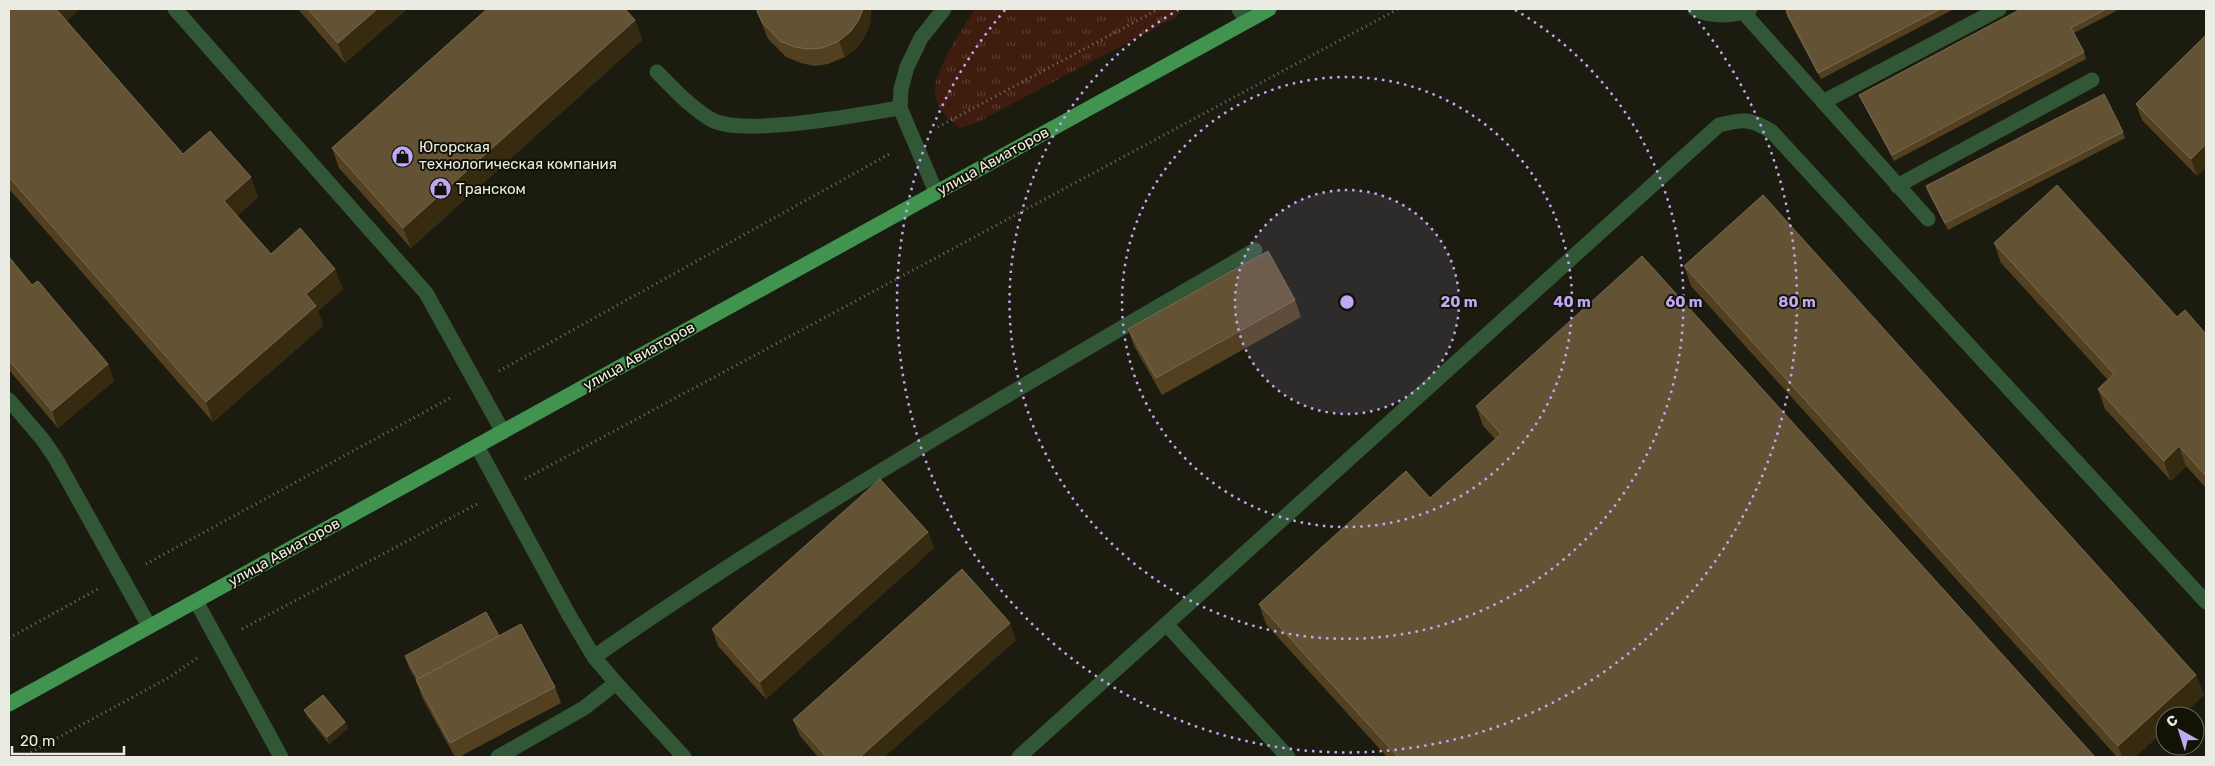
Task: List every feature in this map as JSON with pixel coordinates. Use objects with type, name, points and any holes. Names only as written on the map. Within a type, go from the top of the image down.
[{"type":"main road","name":"улица Авиаторов","points":[[9,704],[936,192],[1243,15],[1269,9]]},
{"type":"lane","points":[[174,9],[426,293],[503,432]]},
{"type":"lane","points":[[936,192],[912,141],[900,108],[901,89],[907,67],[921,38],[944,9]]},
{"type":"lane","points":[[1695,9],[1720,16],[1747,11],[1823,102],[1928,219]]},
{"type":"lane","points":[[1823,102],[1998,9]]},
{"type":"lane","points":[[657,72],[692,106],[713,120],[741,127],[772,125],[900,108]]},
{"type":"lane","points":[[1898,186],[2092,80]]},
{"type":"lane","points":[[1019,757],[1719,125],[1740,120],[1757,122],[1772,132],[2206,602]]},
{"type":"lane","points":[[594,657],[675,600],[887,465],[1255,250]]},
{"type":"lane","points":[[9,400],[53,453],[149,626]]},
{"type":"lane","points":[[477,446],[594,657],[684,757]]},
{"type":"lane","points":[[196,601],[281,757]]},
{"type":"lane","points":[[1166,624],[1288,757]]},
{"type":"lane","points":[[498,757],[584,708],[616,683]]},
{"type":"path","points":[[9,638],[477,384],[912,141],[1159,9]]},
{"type":"path","points":[[22,757],[170,677],[219,643],[1398,9]]},
{"type":"green space","points":[[975,9],[1183,9],[1176,17],[976,123],[960,128],[940,108],[935,91],[936,82],[950,49]]},
{"type":"building","points":[[9,9],[56,9],[183,154],[210,131],[251,177],[224,201],[271,254],[300,228],[335,269],[306,294],[316,306],[206,402],[9,177]]},
{"type":"building","points":[[308,9],[377,9],[338,43]]},
{"type":"building","points":[[487,9],[625,9],[635,20],[403,228],[332,148]]},
{"type":"building","points":[[756,9],[863,9],[851,31],[839,41],[822,48],[808,49],[795,47],[780,41],[762,22]]},
{"type":"building","points":[[1791,9],[1940,9],[1818,73],[1786,11]]},
{"type":"building","points":[[2021,9],[2106,9],[2071,28],[2084,52],[1892,155],[1859,95]]},
{"type":"building","points":[[2206,35],[2206,144],[2191,159],[2136,104]]},
{"type":"building","points":[[2104,94],[2123,132],[1945,223],[1926,186]]},
{"type":"building","points":[[2057,185],[2177,317],[2185,310],[2206,334],[2206,476],[2179,446],[2164,461],[2098,389],[2114,374],[1994,243]]},
{"type":"building","points":[[1763,195],[2196,675],[2162,706],[2155,706],[2155,712],[2118,746],[1684,266]]},
{"type":"building","points":[[1268,251],[1295,300],[1156,378],[1128,329]]},
{"type":"building","points":[[1642,256],[2095,757],[1398,757],[1259,604],[1406,471],[1430,498],[1501,434],[1476,406]]},
{"type":"building","points":[[9,257],[32,285],[38,281],[108,364],[52,411],[9,360]]},
{"type":"building","points":[[880,479],[928,532],[760,682],[712,629]]},
{"type":"building","points":[[962,569],[1010,623],[860,757],[827,757],[793,720]]},
{"type":"building","points":[[486,612],[499,636],[418,679],[405,656]]},
{"type":"building","points":[[521,624],[555,687],[450,743],[416,680]]},
{"type":"building","points":[[323,695],[345,722],[327,737],[304,710]]},
{"type":"place","name":"Югорская технологическая компания","points":[[403,156]]},
{"type":"place","name":"Транском","points":[[440,189]]}]
